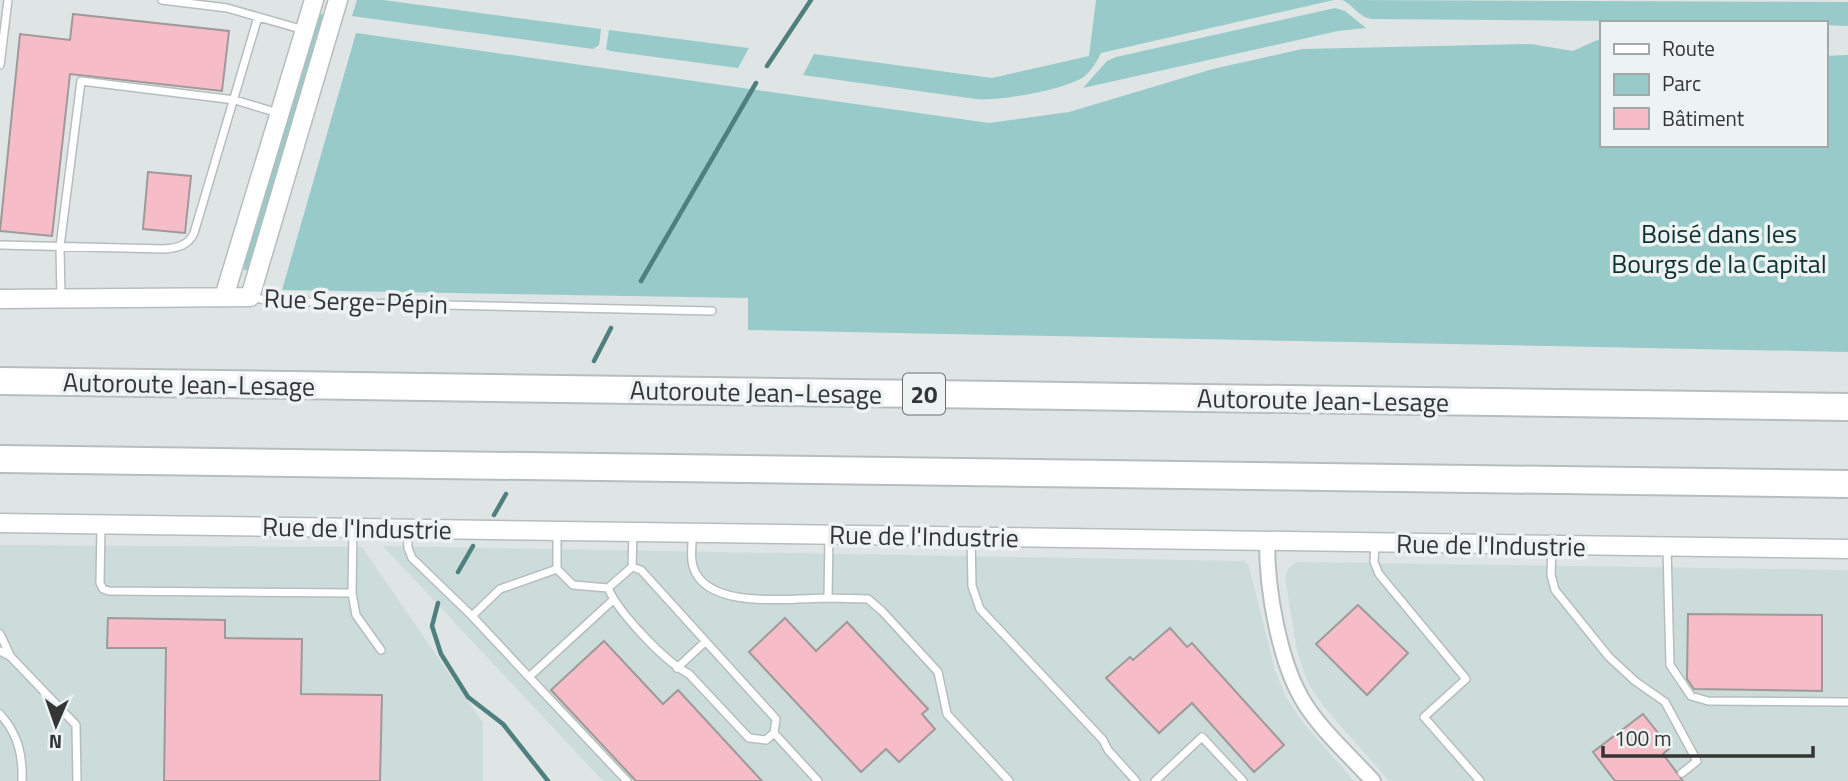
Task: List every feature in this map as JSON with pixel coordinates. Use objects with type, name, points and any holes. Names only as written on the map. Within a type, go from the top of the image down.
[{"type":"highway","name":"Autoroute Jean-Lesage","points":[[0,381],[1848,407]]},
{"type":"highway","points":[[0,458],[1848,484]]},
{"type":"street","points":[[225,297],[314,0]]},
{"type":"street","points":[[250,297],[338,0]]},
{"type":"street","name":"Rue Serge-Pépin","points":[[0,299],[250,297]]},
{"type":"street","name":"Rue de l'Industrie","points":[[0,523],[1848,549]]},
{"type":"street","points":[[1267,542],[1279,628],[1295,685],[1312,714],[1373,781]]},
{"type":"lane","points":[[0,65],[8,0]]},
{"type":"lane","points":[[162,0],[226,8],[305,30]]},
{"type":"lane","points":[[0,246],[173,248],[189,241],[235,100],[258,17]]},
{"type":"lane","points":[[61,299],[60,246],[81,81],[235,100],[279,113]]},
{"type":"lane","name":"Rue Serge-Pépin","points":[[250,297],[270,301],[712,311]]},
{"type":"lane","points":[[101,524],[100,583],[106,590],[352,593]]},
{"type":"lane","points":[[353,528],[352,593],[356,615],[381,650]]},
{"type":"lane","points":[[407,528],[408,548],[412,558],[472,616],[627,781]]},
{"type":"lane","points":[[557,530],[558,569],[573,585],[608,588],[632,567],[633,531]]},
{"type":"lane","points":[[693,533],[693,568],[718,593],[741,598],[868,600],[882,611],[938,672],[947,714],[1009,781]]},
{"type":"lane","points":[[828,598],[829,535]]},
{"type":"lane","points":[[971,537],[972,586],[980,609],[1103,740],[1108,750],[1136,781]]},
{"type":"lane","points":[[1375,543],[1374,562],[1379,574],[1466,679],[1424,717],[1480,781]]},
{"type":"lane","points":[[1552,545],[1551,575],[1555,590],[1609,656],[1635,681],[1665,702],[1681,729],[1697,761],[1682,773]]},
{"type":"lane","points":[[1667,547],[1670,665],[1691,696],[1708,701],[1848,702]]},
{"type":"lane","points":[[608,588],[613,600],[677,668],[689,674],[749,738],[766,740],[774,733],[776,719],[641,570],[632,567]]},
{"type":"lane","points":[[472,616],[500,589],[558,569]]},
{"type":"lane","points":[[529,677],[613,600]]},
{"type":"lane","points":[[0,634],[10,656],[76,725],[77,781]]},
{"type":"lane","points":[[677,668],[705,642]]},
{"type":"lane","points":[[0,651],[10,656]]},
{"type":"lane","points":[[0,714],[20,748],[22,781]]},
{"type":"lane","points":[[774,733],[817,781]]},
{"type":"lane","points":[[1155,781],[1202,737],[1243,781]]},
{"type":"shaded area","points":[[0,545],[362,547],[483,723],[483,781],[0,781]]},
{"type":"shaded area","points":[[383,546],[1244,561],[1249,566],[1275,670],[1286,697],[1302,721],[1354,781],[603,781]]},
{"type":"shaded area","points":[[1296,562],[1848,570],[1848,781],[1389,781],[1324,707],[1307,681],[1297,651],[1285,578],[1288,569]]},
{"type":"green space","points":[[357,0],[383,0],[601,29],[599,45],[593,49],[352,16]]},
{"type":"green space","points":[[1096,0],[1334,0],[1101,53],[1090,71],[1076,81],[1016,96],[976,99],[803,75],[814,54],[992,78],[1089,56]]},
{"type":"green space","points":[[1342,0],[1848,2],[1848,26],[1827,25],[1827,21],[1372,19],[1363,16]]},
{"type":"green space","points":[[1335,8],[1345,11],[1366,28],[1338,31],[1083,88],[1107,61],[1116,57]]},
{"type":"green space","points":[[318,13],[325,15],[249,271],[242,269]]},
{"type":"green space","points":[[609,30],[749,48],[738,68],[610,51],[606,49]]},
{"type":"green space","name":"Boisé dans les Bourgs de la Capital","points":[[356,33],[989,123],[1069,112],[1213,69],[1302,49],[1531,44],[1573,51],[1597,40],[1600,41],[1600,147],[1827,147],[1827,56],[1848,55],[1848,352],[748,330],[748,298],[282,290]]},
{"type":"building","points":[[73,14],[229,31],[222,91],[70,74],[52,236],[0,231],[20,34],[70,40]]},
{"type":"building","points":[[148,172],[191,176],[185,233],[143,229]]},
{"type":"building","points":[[1358,605],[1408,653],[1367,695],[1316,644]]},
{"type":"building","points":[[1688,614],[1822,615],[1822,691],[1694,689],[1687,679]]},
{"type":"building","points":[[108,618],[225,620],[225,638],[302,639],[301,694],[382,695],[380,781],[164,781],[166,648],[107,648]]},
{"type":"building","points":[[785,618],[816,651],[847,622],[928,709],[922,714],[935,729],[899,762],[886,749],[861,772],[749,652]]},
{"type":"building","points":[[1170,628],[1187,647],[1192,643],[1284,745],[1254,772],[1192,703],[1159,733],[1106,678],[1130,657],[1133,660]]},
{"type":"building","points":[[604,641],[663,704],[678,690],[762,781],[636,781],[551,690]]},
{"type":"building","points":[[1643,714],[1670,748],[1663,754],[1683,781],[1615,781],[1593,752]]},
{"type":"waterway","points":[[767,66],[811,0]]},
{"type":"waterway","points":[[641,281],[756,83]]},
{"type":"waterway","points":[[594,361],[611,328]]},
{"type":"waterway","points":[[494,515],[506,494]]},
{"type":"waterway","points":[[458,572],[473,546]]},
{"type":"waterway","points":[[438,603],[432,626],[441,654],[468,697],[503,724],[548,781]]}]
